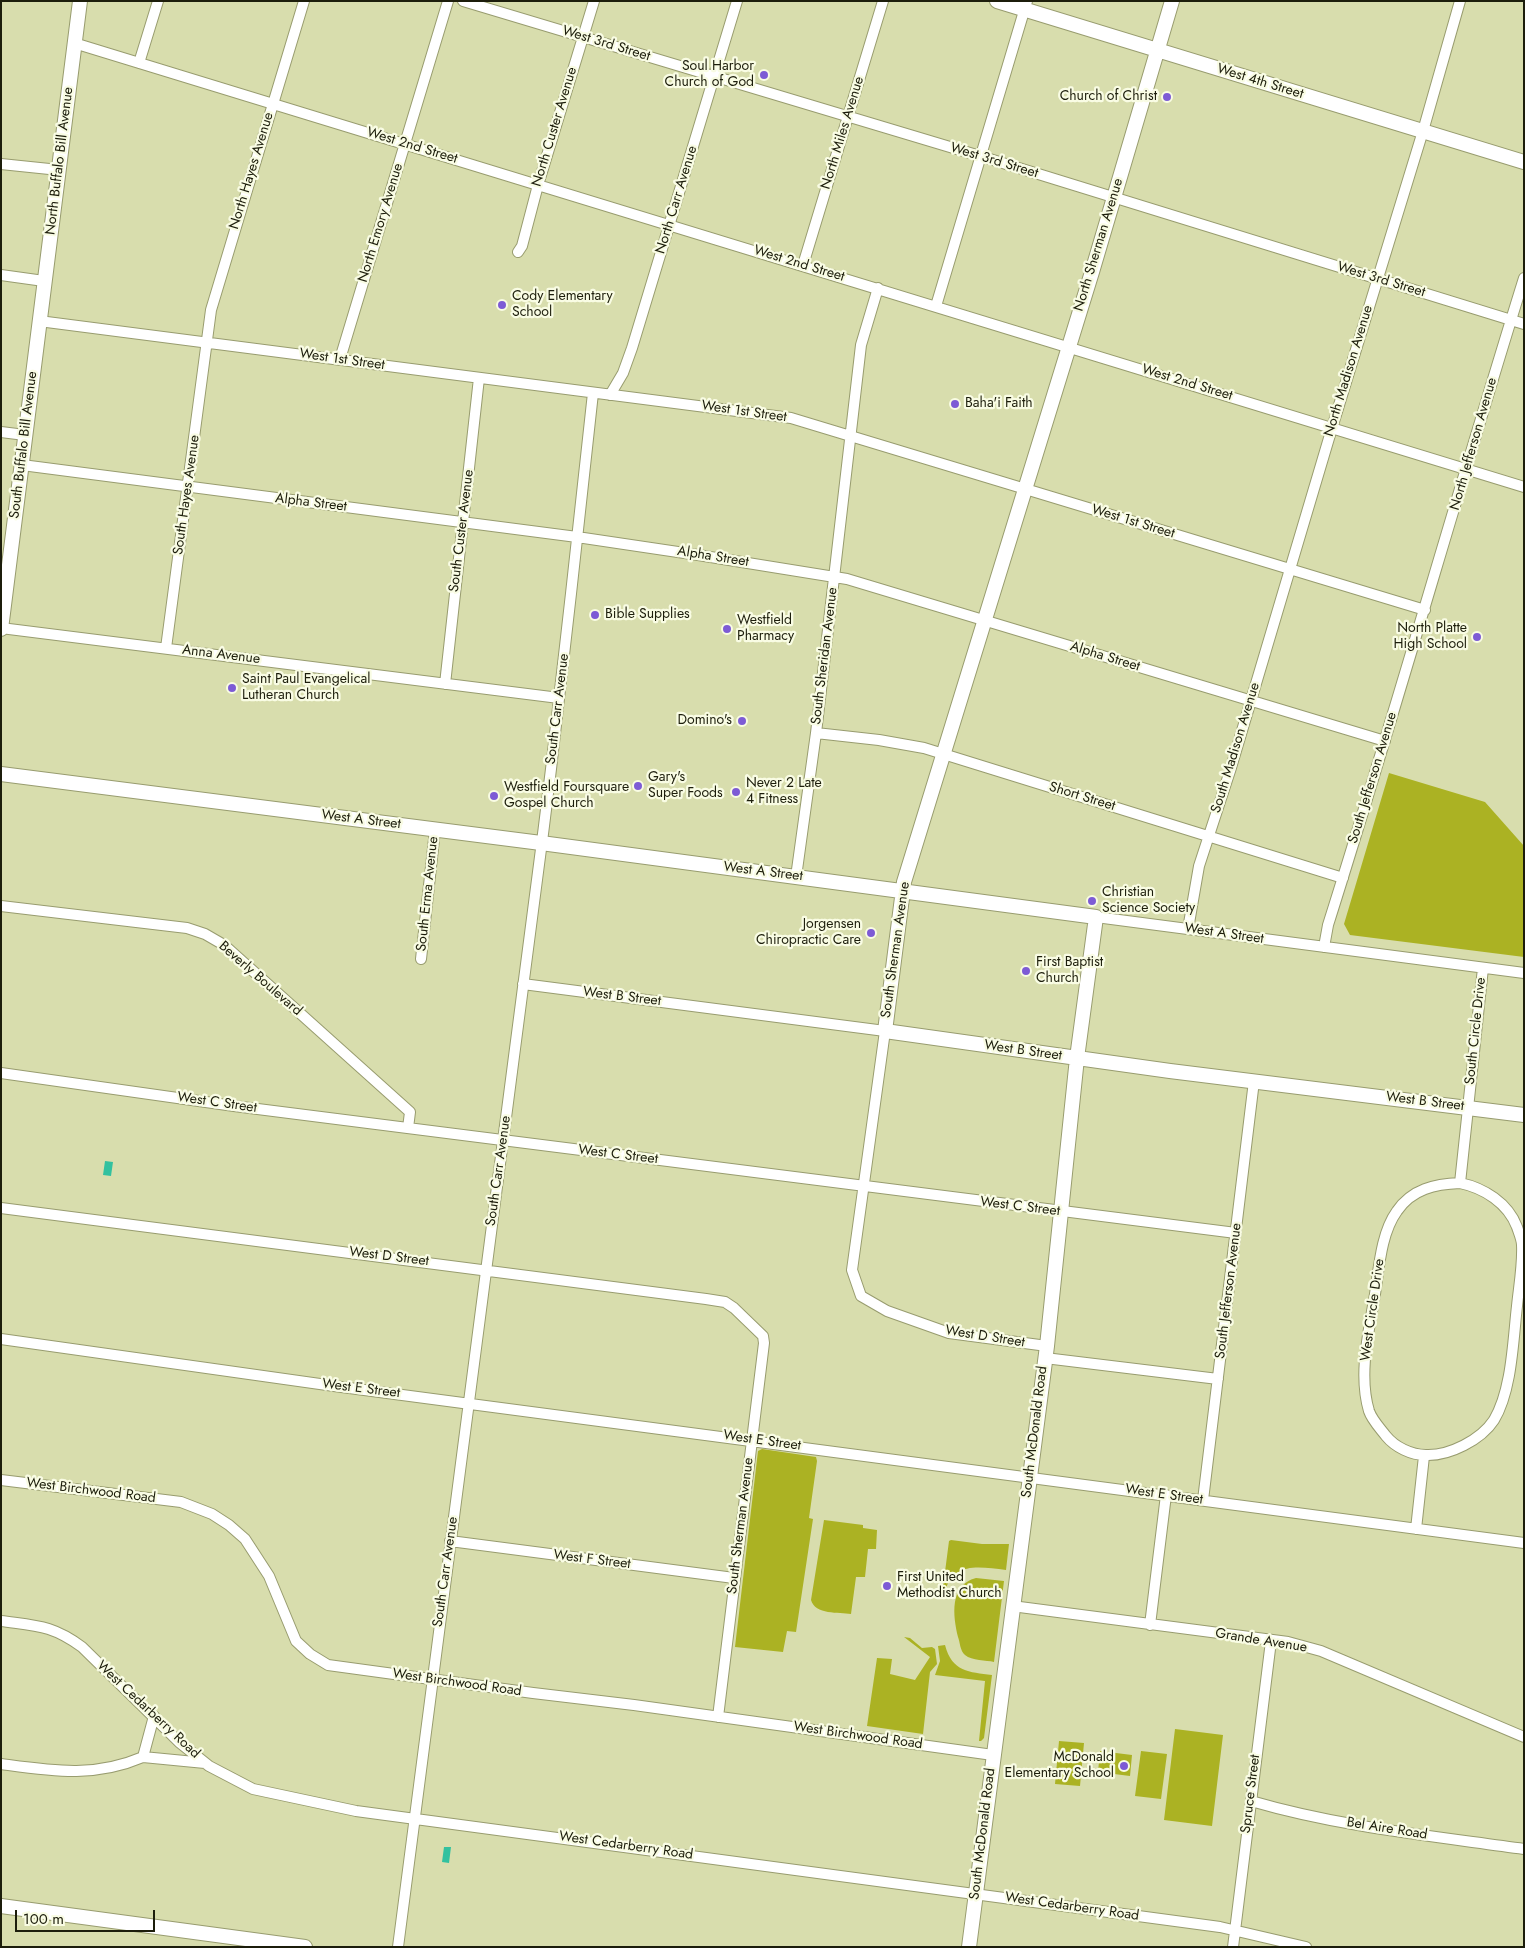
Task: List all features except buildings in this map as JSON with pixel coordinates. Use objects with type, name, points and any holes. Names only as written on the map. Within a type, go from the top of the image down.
[{"type":"street","name":"North Buffalo Bill Avenue","points":[[40,321],[80,1]]},
{"type":"street","points":[[139,63],[158,1]]},
{"type":"street","name":"North Hayes Avenue","points":[[206,342],[212,310],[304,1]]},
{"type":"street","name":"North Emory Avenue","points":[[340,359],[448,1]]},
{"type":"street","name":"West 3rd Street","points":[[463,1],[980,156],[1524,324]]},
{"type":"street","name":"North Custer Avenue","points":[[518,252],[522,246],[538,185],[594,1]]},
{"type":"street","name":"North Carr Avenue","points":[[610,395],[623,373],[632,348],[737,1]]},
{"type":"street","name":"North Miles Avenue","points":[[802,265],[883,1]]},
{"type":"street","name":"West 4th Street","points":[[997,1],[1026,6],[1157,50],[1524,162]]},
{"type":"street","name":"North Sherman Avenue","points":[[1024,489],[1069,347],[1172,1]]},
{"type":"street","name":"North Madison Avenue","points":[[1290,569],[1423,131],[1460,1]]},
{"type":"street","points":[[936,306],[1026,6]]},
{"type":"street","name":"West 2nd Street","points":[[74,43],[1524,487]]},
{"type":"street","points":[[1,164],[59,170]]},
{"type":"street","points":[[1,275],[44,281]]},
{"type":"street","name":"North Jefferson Avenue","points":[[1425,610],[1524,278]]},
{"type":"street","name":"South Sheridan Avenue","points":[[796,876],[816,733],[862,345],[878,288]]},
{"type":"street","name":"West 1st Street","points":[[40,321],[593,393],[710,406],[791,418],[1425,610]]},
{"type":"street","name":"South Buffalo Bill Avenue","points":[[1,629],[5,560],[22,465],[40,321]]},
{"type":"street","name":"South Hayes Avenue","points":[[166,648],[189,488],[206,342]]},
{"type":"street","name":"South Custer Avenue","points":[[445,684],[479,378]]},
{"type":"street","name":"South Carr Avenue","points":[[398,1947],[431,1680],[504,1140],[560,698],[593,393]]},
{"type":"street","points":[[1,432],[25,434]]},
{"type":"street","name":"Alpha Street","points":[[22,465],[577,537],[847,579],[1384,742]]},
{"type":"street","name":"South Sherman Avenue","points":[[868,1301],[861,1296],[852,1270],[903,891],[1024,489]]},
{"type":"street","name":"South Madison Avenue","points":[[1188,929],[1199,866],[1290,569]]},
{"type":"street","name":"South Jefferson Avenue","points":[[1324,947],[1328,925],[1425,610]]},
{"type":"street","name":"Anna Avenue","points":[[1,629],[560,698]]},
{"type":"street","name":"Short Street","points":[[816,733],[924,748],[1343,878]]},
{"type":"street","name":"West A Street","points":[[1,774],[796,876],[1524,973]]},
{"type":"street","name":"South Erma Avenue","points":[[421,959],[435,830]]},
{"type":"street","name":"Beverly Boulevard","points":[[1,906],[187,928],[205,934],[224,945],[410,1112],[408,1128]]},
{"type":"street","name":"South McDonald Road","points":[[968,1947],[1046,1352],[1077,1058],[1096,917]]},
{"type":"street","name":"South Circle Drive","points":[[1460,1183],[1482,968]]},
{"type":"street","name":"West B Street","points":[[523,984],[1524,1115]]},
{"type":"street","name":"West C Street","points":[[1,1074],[864,1187],[1236,1233]]},
{"type":"street","name":"South Jefferson Avenue","points":[[1203,1500],[1254,1081]]},
{"type":"street","points":[[1416,1528],[1424,1456],[1439,1455],[1462,1446],[1480,1436],[1493,1421],[1503,1402],[1512,1344],[1522,1260],[1522,1243],[1517,1227],[1511,1215],[1500,1202],[1474,1186],[1460,1183]]},
{"type":"street","name":"West Circle Drive","points":[[1424,1456],[1405,1450],[1390,1441],[1377,1425],[1370,1412],[1365,1390],[1370,1323],[1382,1247],[1397,1211],[1414,1194],[1435,1184],[1460,1183]]},
{"type":"street","name":"West D Street","points":[[1,1208],[725,1302],[747,1319],[763,1336]]},
{"type":"street","name":"West D Street","points":[[868,1301],[887,1312],[949,1333],[1046,1352],[1218,1379]]},
{"type":"street","name":"South Sherman Avenue","points":[[718,1717],[764,1343],[763,1336]]},
{"type":"street","name":"West E Street","points":[[1,1339],[325,1384],[1524,1543]]},
{"type":"street","name":"West Birchwood Road","points":[[1,1480],[181,1502],[212,1514],[246,1539],[269,1576],[296,1641],[310,1654],[328,1665],[993,1755]]},
{"type":"street","points":[[1150,1625],[1166,1495]]},
{"type":"street","name":"West F Street","points":[[450,1542],[734,1578]]},
{"type":"street","name":"Grande Avenue","points":[[1012,1606],[1288,1642],[1321,1652],[1524,1736]]},
{"type":"street","name":"West Cedarberry Road","points":[[1,1622],[49,1628],[66,1635],[154,1716],[179,1742],[205,1763],[253,1789],[356,1811],[975,1893],[1235,1930],[1306,1947]]},
{"type":"street","name":"Spruce Street","points":[[1232,1947],[1271,1641]]},
{"type":"street","points":[[143,1757],[154,1716]]},
{"type":"street","points":[[1,1764],[51,1771],[79,1772],[126,1765],[143,1757],[205,1763]]},
{"type":"street","name":"Bel Aire Road","points":[[1251,1801],[1280,1810],[1355,1825],[1524,1849]]},
{"type":"street","points":[[1,1906],[305,1947]]},
{"type":"shaded area","points":[[1389,773],[1485,802],[1524,846],[1524,957],[1350,935],[1344,924]]},
{"type":"shaded area","points":[[762,1449],[816,1457],[817,1461],[809,1518],[813,1519],[796,1632],[787,1631],[783,1652],[735,1647],[758,1451]]},
{"type":"shaded area","points":[[824,1520],[863,1525],[863,1528],[877,1530],[876,1549],[868,1549],[865,1577],[856,1577],[851,1614],[822,1610],[813,1605],[811,1600]]},
{"type":"shaded area","points":[[949,1541],[982,1544],[1009,1544],[1006,1570],[976,1568],[960,1571],[953,1576],[944,1595],[942,1595]]},
{"type":"shaded area","points":[[976,1578],[1004,1581],[994,1662],[975,1659],[965,1655],[961,1649],[958,1637],[954,1611],[957,1594],[961,1587]]},
{"type":"shaded area","points":[[904,1637],[910,1638],[922,1648],[932,1647],[935,1649],[937,1664],[930,1672],[923,1734],[867,1726],[877,1658],[892,1659],[890,1674],[915,1680],[930,1657]]},
{"type":"shaded area","points":[[945,1645],[952,1661],[957,1666],[976,1673],[992,1675],[984,1738],[981,1741],[979,1741],[985,1681],[935,1675],[940,1661],[938,1646]]},
{"type":"shaded area","points":[[1175,1729],[1223,1735],[1212,1826],[1164,1820]]},
{"type":"shaded area","points":[[1059,1741],[1084,1743],[1080,1786],[1055,1784]]},
{"type":"shaded area","points":[[1100,1751],[1132,1755],[1130,1776],[1098,1772]]},
{"type":"shaded area","points":[[1141,1751],[1167,1754],[1161,1799],[1135,1796]]},
{"type":"water","points":[[105,1161],[113,1162],[111,1176],[103,1175]]},
{"type":"water","points":[[444,1847],[451,1847],[449,1863],[442,1862]]},
{"type":"place","name":"Soul Harbor Church of God","points":[[764,75]]},
{"type":"place","name":"Church of Christ","points":[[1167,97]]},
{"type":"place","name":"Cody Elementary School","points":[[502,305]]},
{"type":"place","name":"Baha'i Faith","points":[[955,404]]},
{"type":"place","name":"Bible Supplies","points":[[595,615]]},
{"type":"place","name":"Westfield Pharmacy","points":[[727,629]]},
{"type":"place","name":"North Platte High School","points":[[1477,637]]},
{"type":"place","name":"Saint Paul Evangelical Lutheran Church","points":[[232,688]]},
{"type":"place","name":"Domino's","points":[[742,721]]},
{"type":"place","name":"Gary's Super Foods","points":[[638,786]]},
{"type":"place","name":"Never 2 Late 4 Fitness","points":[[736,792]]},
{"type":"place","name":"Westfield Foursquare Gospel Church","points":[[494,796]]},
{"type":"place","name":"Christian Science Society","points":[[1092,901]]},
{"type":"place","name":"Jorgensen Chiropractic Care","points":[[871,933]]},
{"type":"place","name":"First Baptist Church","points":[[1026,971]]},
{"type":"place","name":"First United Methodist Church","points":[[887,1586]]},
{"type":"place","name":"McDonald Elementary School","points":[[1124,1766]]}]
